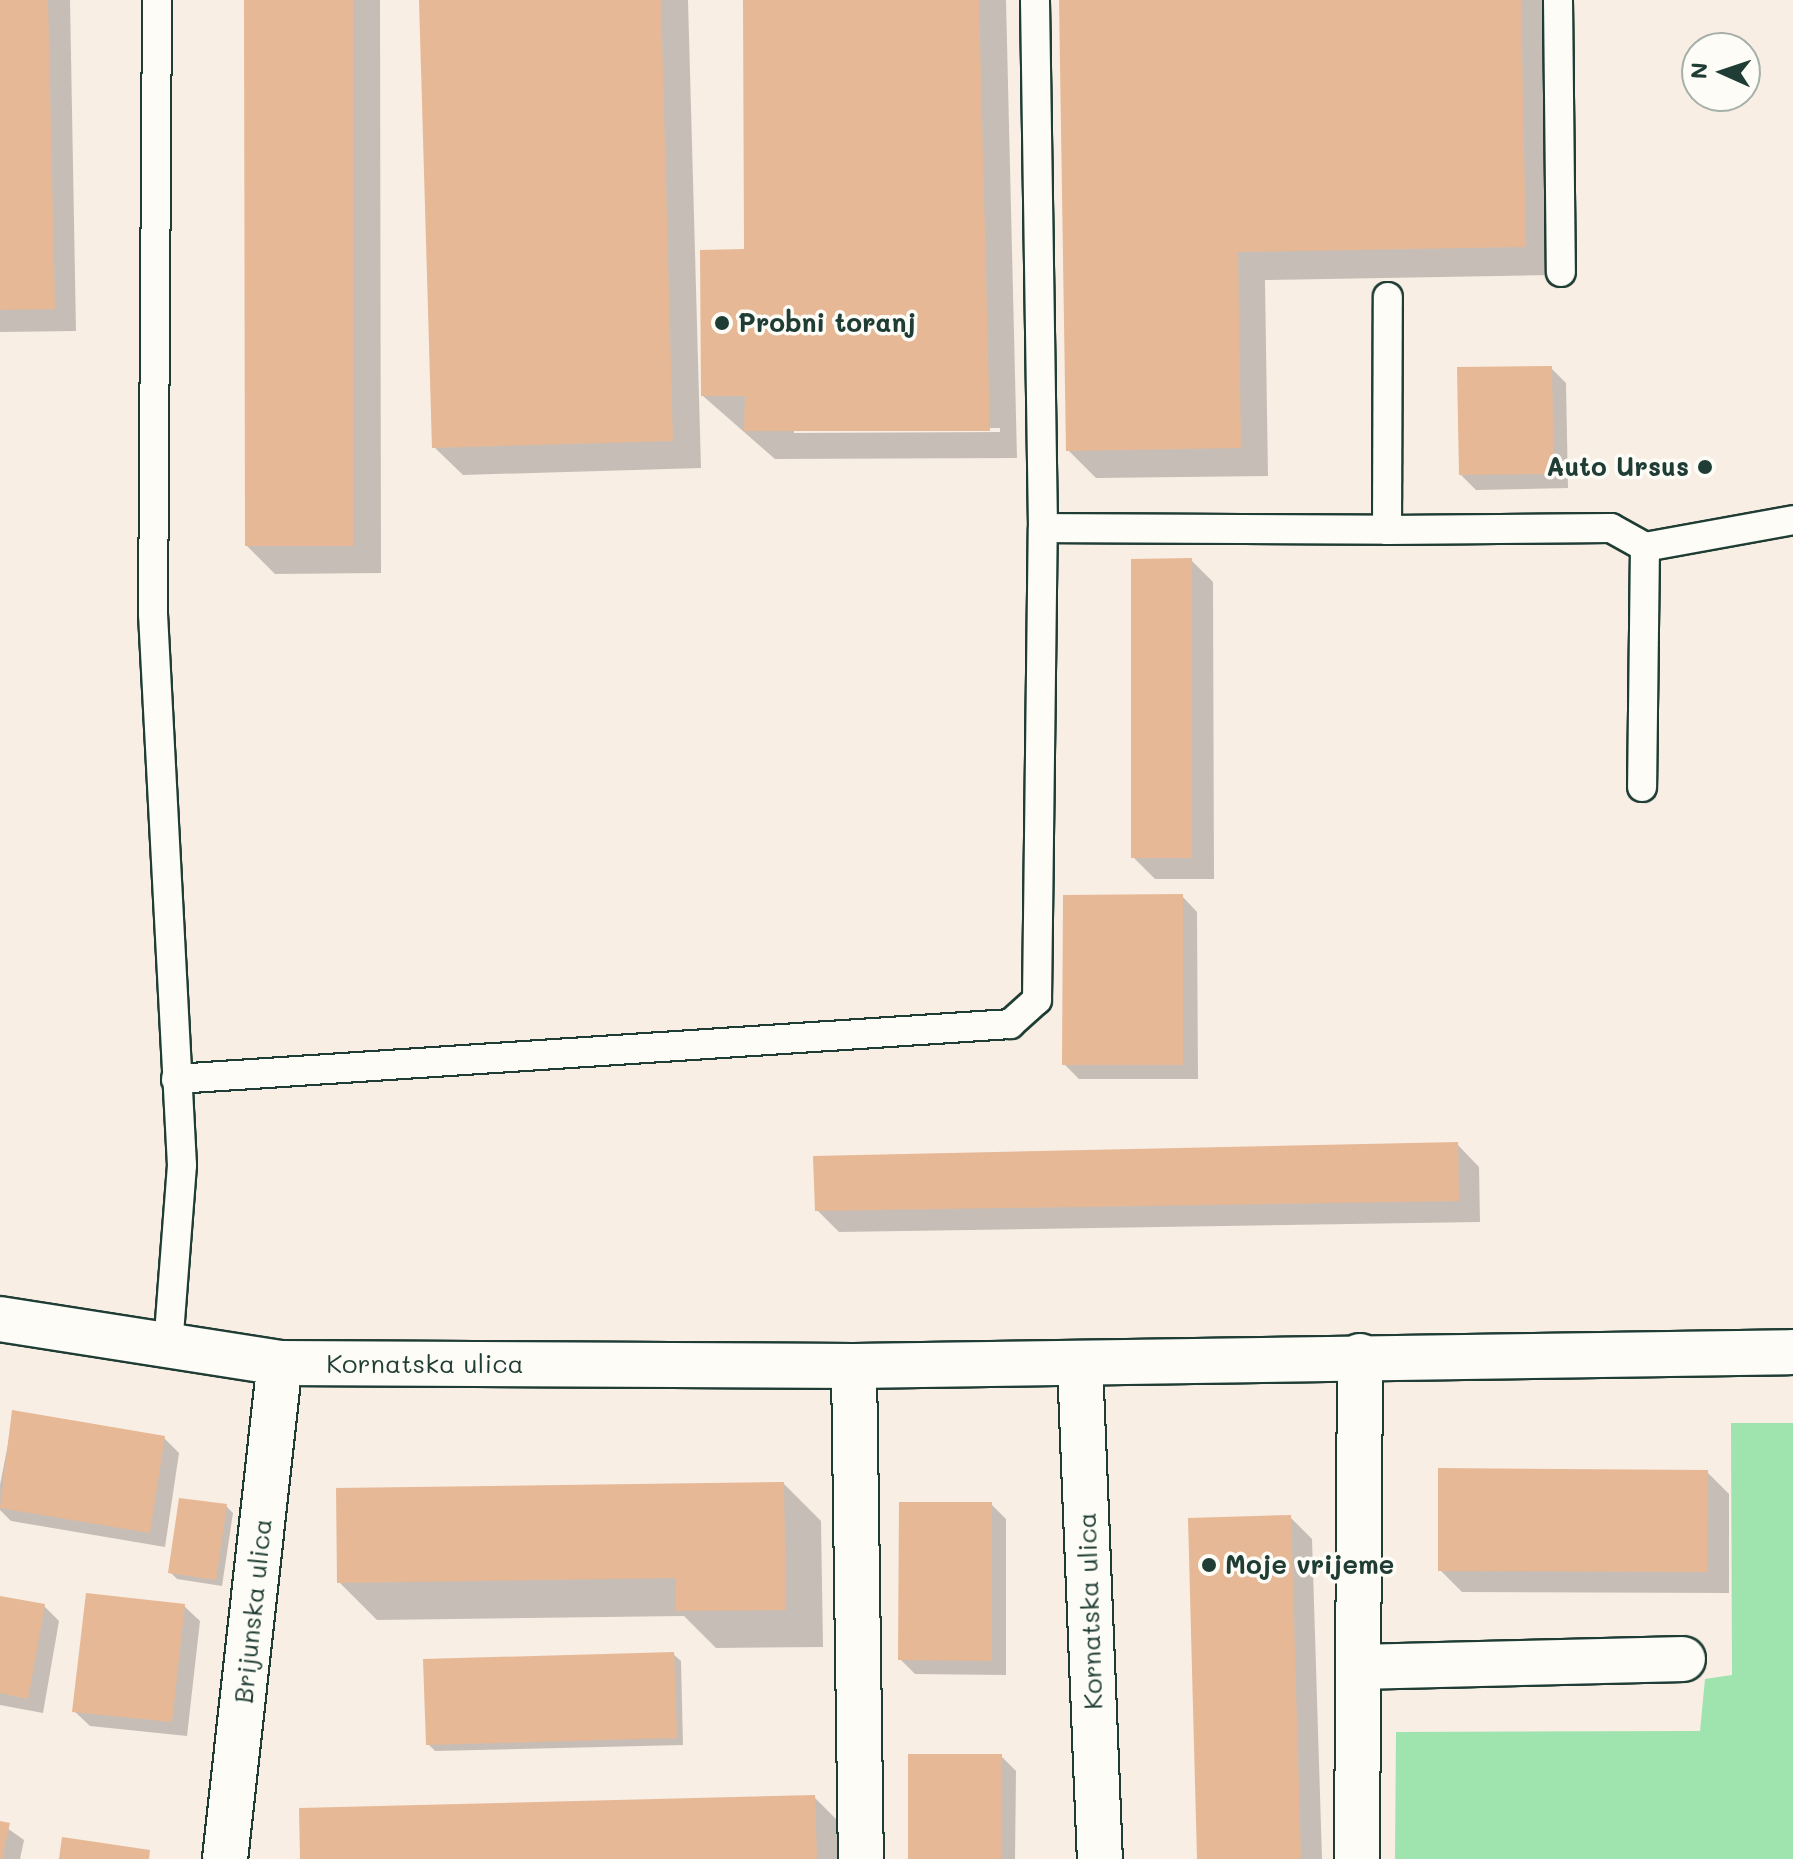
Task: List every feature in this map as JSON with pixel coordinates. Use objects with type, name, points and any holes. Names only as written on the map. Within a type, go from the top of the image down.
[{"type":"street","name":"Kornatska ulica","points":[[0,1319],[280,1363],[854,1366],[1080,1364],[1360,1356],[1793,1352]]},
{"type":"street","points":[[1357,1859],[1360,1356]]},
{"type":"street","name":"Brijunska ulica","points":[[225,1859],[280,1363]]},
{"type":"street","name":"Kornatska ulica","points":[[1080,1364],[1100,1859]]},
{"type":"street","points":[[854,1366],[861,1859]]},
{"type":"street","points":[[1359,1667],[1683,1659]]},
{"type":"lane","points":[[157,0],[153,614],[183,1215],[168,1346]]},
{"type":"lane","points":[[176,1079],[1010,1024],[1037,1000],[1043,528],[1035,0]]},
{"type":"lane","points":[[1558,0],[1561,272]]},
{"type":"lane","points":[[1387,530],[1388,297]]},
{"type":"lane","points":[[1043,528],[1611,528],[1645,547],[1793,520]]},
{"type":"lane","points":[[1642,787],[1645,547]]},
{"type":"green space","points":[[1731,1423],[1793,1423],[1793,1859],[1395,1859],[1396,1732],[1700,1731],[1705,1679],[1732,1675]]},
{"type":"building","points":[[0,0],[48,0],[55,309],[0,310]]},
{"type":"building","points":[[244,0],[353,0],[353,546],[245,546]]},
{"type":"building","points":[[419,0],[661,0],[673,441],[432,448]]},
{"type":"building","points":[[743,0],[979,0],[990,431],[744,431],[745,396],[701,396],[700,250],[744,249]]},
{"type":"building","points":[[1059,0],[1521,0],[1526,247],[1238,252],[1241,448],[1066,451]]},
{"type":"building","points":[[1552,366],[1554,474],[1459,475],[1457,367]]},
{"type":"building","points":[[1192,558],[1192,858],[1131,858],[1131,559]]},
{"type":"building","points":[[1183,894],[1183,1065],[1062,1065],[1063,895]]},
{"type":"building","points":[[1458,1142],[1459,1201],[815,1211],[813,1156]]},
{"type":"building","points":[[12,1410],[165,1436],[150,1533],[0,1508]]},
{"type":"building","points":[[1438,1468],[1708,1470],[1707,1572],[1438,1571]]},
{"type":"building","points":[[784,1482],[786,1610],[676,1611],[676,1578],[337,1583],[336,1488]]},
{"type":"building","points":[[179,1498],[227,1504],[216,1580],[168,1573]]},
{"type":"building","points":[[899,1502],[992,1502],[992,1661],[898,1660]]},
{"type":"building","points":[[1291,1515],[1301,1859],[1197,1859],[1188,1518]]},
{"type":"building","points":[[86,1593],[185,1604],[172,1722],[72,1712]]},
{"type":"building","points":[[0,1596],[45,1604],[28,1699],[0,1693]]},
{"type":"building","points":[[674,1652],[677,1738],[426,1745],[423,1659]]},
{"type":"building","points":[[908,1754],[1002,1754],[1001,1859],[908,1859]]},
{"type":"building","points":[[815,1795],[817,1859],[300,1859],[299,1808]]},
{"type":"building","points":[[0,1821],[10,1823],[2,1859],[0,1859]]},
{"type":"building","points":[[62,1837],[150,1850],[149,1859],[59,1859]]},
{"type":"place","name":"Probni toranj","points":[[722,323]]},
{"type":"place","name":"Auto Ursus","points":[[1705,467]]},
{"type":"place","name":"Moje vrijeme","points":[[1209,1565]]}]
